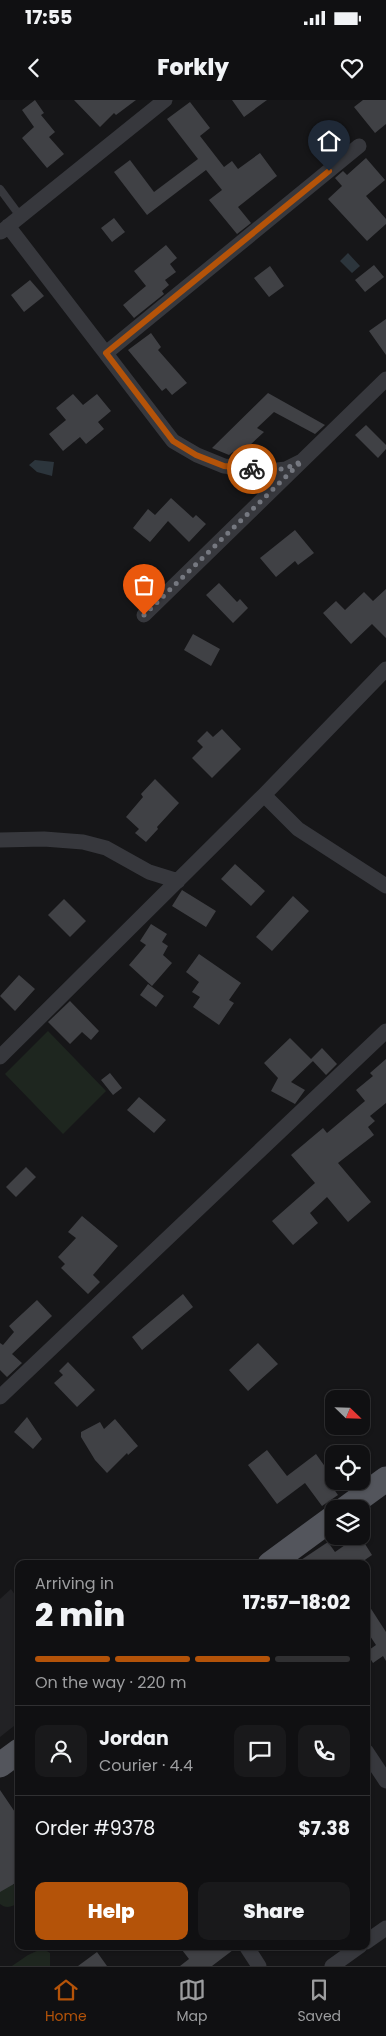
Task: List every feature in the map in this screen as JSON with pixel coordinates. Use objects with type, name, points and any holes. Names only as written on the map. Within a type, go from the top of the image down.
[{"type":"main road","points":[[357,1500],[386,1479]]},
{"type":"main road","points":[[275,1560],[325,1524]]},
{"type":"main road","points":[[0,1765],[15,1754]]},
{"type":"street","points":[[165,100],[4,229],[106,353],[173,441],[196,455],[224,466],[268,471],[286,469],[302,461]]},
{"type":"street","points":[[106,353],[359,146]]},
{"type":"street","points":[[144,615],[386,379]]},
{"type":"street","points":[[0,1057],[264,795],[386,670]]},
{"type":"street","points":[[264,795],[298,830],[386,886]]},
{"type":"street","points":[[0,840],[44,839],[83,842],[106,848],[149,872],[178,881]]},
{"type":"street","points":[[0,1397],[386,1031]]},
{"type":"street","points":[[370,1758],[386,1781]]},
{"type":"street","points":[[370,1939],[386,1928]]},
{"type":"street","points":[[249,1950],[259,1966]]},
{"type":"street","points":[[332,1966],[354,1950]]},
{"type":"lane","points":[[0,189],[20,216]]},
{"type":"shaded area","points":[[348,253],[360,266],[352,273],[340,261]]},
{"type":"shaded area","points":[[35,460],[54,462],[52,476],[37,472],[29,465]]},
{"type":"shaded area","points":[[48,1031],[106,1091],[63,1134],[5,1074]]},
{"type":"shaded area","points":[[11,1589],[15,1595],[15,1725],[0,1737],[0,1599]]},
{"type":"shaded area","points":[[9,1880],[14,1885],[15,1904],[7,1907],[0,1904],[0,1884]]},
{"type":"shaded area","points":[[39,1950],[45,1950],[50,1953],[50,1966],[12,1966],[28,1955]]},
{"type":"building","points":[[35,100],[44,113],[41,115],[55,132],[49,137],[64,154],[47,168],[22,138],[34,127],[22,110]]},
{"type":"building","points":[[74,100],[136,100],[116,115],[114,113],[100,127]]},
{"type":"building","points":[[232,100],[267,100],[244,117]]},
{"type":"building","points":[[363,100],[386,100],[386,124],[375,133],[354,107]]},
{"type":"building","points":[[190,102],[210,128],[200,136],[224,167],[232,161],[238,169],[260,153],[277,176],[238,207],[251,223],[237,234],[209,200],[222,190],[206,170],[147,215],[114,172],[130,160],[154,192],[198,159],[167,119]]},
{"type":"building","points":[[366,158],[385,180],[366,196],[386,219],[386,224],[367,241],[328,199],[342,186],[335,178],[343,171],[347,175]]},
{"type":"building","points":[[114,218],[125,232],[112,242],[101,228]]},
{"type":"building","points":[[166,245],[177,258],[170,264],[176,272],[165,280],[169,285],[162,291],[164,294],[134,318],[123,305],[146,286],[134,271]]},
{"type":"building","points":[[374,265],[384,277],[365,292],[355,280]]},
{"type":"building","points":[[270,266],[284,286],[269,297],[254,278]]},
{"type":"building","points":[[30,280],[44,296],[24,312],[11,295]]},
{"type":"building","points":[[386,319],[386,355],[369,331]]},
{"type":"building","points":[[151,333],[161,347],[158,350],[187,383],[172,395],[166,388],[162,391],[128,350]]},
{"type":"building","points":[[268,393],[325,425],[315,434],[274,412],[257,428],[264,432],[237,457],[233,452],[229,455],[212,448]]},
{"type":"building","points":[[73,394],[83,405],[97,394],[111,411],[98,422],[104,429],[86,444],[80,437],[63,451],[49,434],[66,420],[56,408]]},
{"type":"building","points":[[366,425],[386,445],[386,449],[378,458],[355,435]]},
{"type":"building","points":[[171,498],[193,518],[196,515],[206,524],[189,542],[168,521],[150,542],[133,528],[148,509],[155,515]]},
{"type":"building","points":[[295,530],[314,553],[298,565],[295,561],[276,577],[260,558]]},
{"type":"building","points":[[219,583],[237,602],[240,599],[248,608],[233,623],[206,595]]},
{"type":"building","points":[[386,589],[386,638],[372,624],[351,644],[323,613],[336,601],[345,610],[364,592],[373,601]]},
{"type":"building","points":[[193,634],[220,649],[211,666],[184,650]]},
{"type":"building","points":[[222,729],[241,749],[212,778],[192,758],[203,747],[197,741],[207,731],[213,737]]},
{"type":"building","points":[[155,779],[179,803],[146,842],[135,833],[139,829],[126,817],[143,797],[141,794]]},
{"type":"building","points":[[235,864],[265,891],[251,906],[221,879]]},
{"type":"building","points":[[182,890],[216,911],[206,927],[172,906]]},
{"type":"building","points":[[293,896],[309,911],[272,951],[256,937]]},
{"type":"building","points":[[64,899],[86,921],[70,937],[48,915]]},
{"type":"building","points":[[151,924],[167,934],[162,942],[168,946],[163,955],[172,963],[152,986],[129,965],[146,945],[140,941]]},
{"type":"building","points":[[199,954],[241,983],[229,1000],[234,1003],[219,1025],[193,1007],[200,997],[192,992],[199,982],[186,972]]},
{"type":"building","points":[[19,975],[35,989],[15,1011],[0,996]]},
{"type":"building","points":[[148,984],[164,996],[156,1007],[140,995]]},
{"type":"building","points":[[70,1001],[99,1031],[91,1040],[82,1032],[70,1044],[48,1022]]},
{"type":"building","points":[[290,1038],[313,1061],[291,1082],[305,1090],[295,1104],[271,1091],[278,1078],[264,1063]]},
{"type":"building","points":[[322,1048],[337,1064],[326,1075],[311,1059]]},
{"type":"building","points":[[386,1059],[386,1103],[370,1116],[375,1121],[368,1127],[374,1135],[338,1163],[371,1202],[348,1222],[327,1197],[310,1213],[318,1223],[293,1245],[272,1221],[315,1183],[291,1155],[323,1128],[327,1133],[365,1101],[356,1090],[373,1076],[370,1073]]},
{"type":"building","points":[[110,1073],[122,1088],[113,1095],[101,1080]]},
{"type":"building","points":[[139,1097],[166,1120],[154,1133],[127,1110]]},
{"type":"building","points":[[26,1167],[36,1177],[16,1197],[6,1187]]},
{"type":"building","points":[[82,1216],[118,1246],[93,1275],[100,1282],[88,1294],[61,1268],[65,1264],[58,1257],[76,1238],[68,1232]]},
{"type":"building","points":[[183,1294],[193,1307],[142,1350],[132,1337]]},
{"type":"building","points":[[37,1300],[52,1316],[12,1354],[22,1363],[7,1377],[0,1370],[0,1343],[3,1345],[14,1332],[9,1326]]},
{"type":"building","points":[[258,1343],[278,1364],[248,1391],[229,1370]]},
{"type":"building","points":[[68,1362],[95,1390],[77,1407],[54,1383],[63,1375],[59,1371]]},
{"type":"building","points":[[27,1417],[42,1439],[33,1449],[14,1432]]},
{"type":"building","points":[[115,1419],[138,1446],[128,1455],[127,1453],[107,1473],[95,1460],[81,1437],[81,1432],[100,1422],[104,1429]]},
{"type":"building","points":[[267,1450],[287,1476],[316,1454],[325,1467],[325,1490],[334,1490],[338,1495],[331,1500],[325,1500],[325,1504],[322,1506],[305,1483],[277,1504],[248,1465]]},
{"type":"building","points":[[325,1544],[330,1545],[335,1552],[345,1545],[366,1545],[372,1555],[365,1560],[301,1560]]},
{"type":"building","points":[[370,1607],[386,1632],[386,1661],[383,1656],[373,1663],[370,1658],[370,1649],[376,1645],[370,1636]]},
{"type":"building","points":[[0,1790],[15,1812],[15,1883],[0,1892]]},
{"type":"building","points":[[182,1950],[233,1950],[212,1966],[180,1966],[189,1959]]},
{"type":"building","points":[[97,1952],[107,1966],[78,1966]]},
{"type":"way so far","points":[[144,615],[302,461],[286,469],[268,471],[252,469]]},
{"type":"route","points":[[252,469],[224,466],[196,455],[173,441],[106,353],[329,171]]}]
